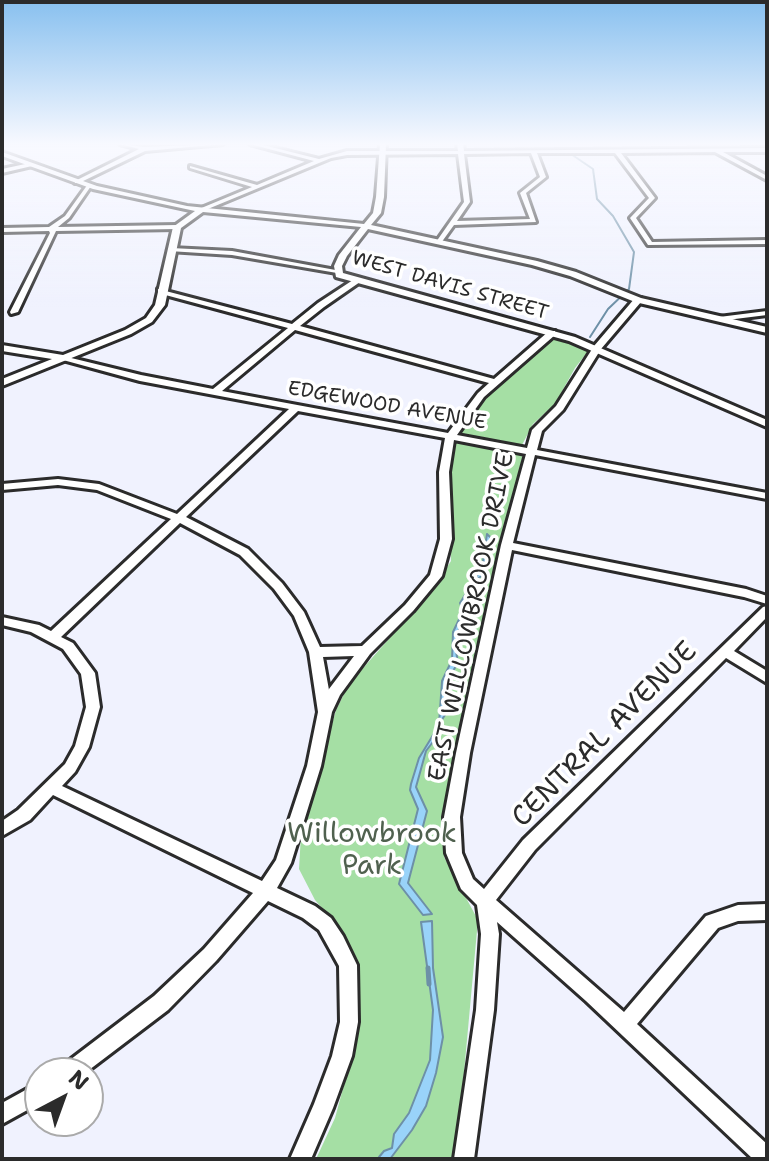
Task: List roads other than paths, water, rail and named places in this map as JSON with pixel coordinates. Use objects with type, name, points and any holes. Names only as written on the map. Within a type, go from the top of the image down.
[{"type":"street","points":[[14,312],[53,230],[80,198]]},
{"type":"street","points":[[145,198],[201,210],[368,226],[556,269],[634,299],[767,330]]},
{"type":"street","points":[[2,230],[177,227],[201,210],[228,198]]},
{"type":"street","name":"WEST DAVIS STREET","points":[[379,198],[368,226],[343,255],[337,271],[339,275],[597,348],[767,424]]},
{"type":"street","points":[[439,242],[454,223],[467,198]]},
{"type":"street","points":[[454,223],[534,221],[525,198]]},
{"type":"street","points":[[652,198],[633,218],[650,244],[767,242]]},
{"type":"street","points":[[2,383],[145,324],[160,305],[177,227]]},
{"type":"street","points":[[171,250],[232,253],[337,271]]},
{"type":"street","points":[[215,392],[294,327],[356,282]]},
{"type":"street","points":[[161,291],[495,382]]},
{"type":"street","name":"EAST WILLOWBROOK DRIVE","points":[[634,299],[597,348],[560,408],[517,448],[507,545],[452,817],[454,853],[467,884],[767,1158]]},
{"type":"street","points":[[719,319],[767,313]]},
{"type":"street","points":[[90,1057],[161,1003],[210,955],[265,892],[283,863],[314,766],[325,712],[334,693],[365,651],[425,591],[440,567],[446,539],[444,472],[450,437],[467,411],[495,382],[552,333]]},
{"type":"street","name":"EDGEWOOD AVENUE","points":[[2,348],[66,358],[140,378],[295,408],[767,496]]},
{"type":"street","name":"WEST DAVIS STREET","points":[[597,348],[613,350],[670,372],[767,416]]},
{"type":"street","points":[[54,636],[295,408]]},
{"type":"street","points":[[2,487],[40,482],[89,485],[115,492],[222,538],[261,569],[300,615],[316,652],[325,712]]},
{"type":"street","points":[[507,545],[746,593],[767,600]]},
{"type":"street","name":"CENTRAL AVENUE","points":[[485,901],[529,845],[767,610]]},
{"type":"street","points":[[2,621],[35,628],[68,646],[88,673],[93,707],[82,747],[53,788],[24,815],[2,829]]},
{"type":"street","points":[[316,652],[365,651]]},
{"type":"street","points":[[726,652],[767,678]]},
{"type":"street","points":[[53,788],[309,912],[325,924],[348,965],[349,1022],[342,1056],[300,1159]]},
{"type":"street","points":[[464,1159],[485,1010],[490,934],[485,901]]},
{"type":"street","points":[[624,1026],[712,922],[738,913],[767,912]]},
{"type":"street","points":[[2,1114],[24,1101]]},
{"type":"water","points":[[487,534],[493,540],[487,564],[482,565],[483,575],[477,579],[480,581],[471,588],[474,592],[466,600],[455,645],[458,663],[446,682],[447,712],[439,724],[442,681],[452,660],[453,632],[463,611],[460,603],[478,574],[478,565],[486,563],[483,561]]},
{"type":"water","points":[[438,727],[439,734],[426,751],[416,787],[427,811],[408,883],[432,914],[423,915],[399,884],[418,809],[410,790],[411,784],[419,758]]},
{"type":"water","points":[[432,921],[433,968],[443,1037],[436,1073],[426,1106],[412,1130],[390,1159],[381,1159],[379,1157],[384,1151],[392,1148],[394,1134],[409,1113],[430,1060],[433,1010],[421,922]]},
{"type":"waterway","points":[[590,337],[608,309],[629,289],[634,252],[613,216],[597,198]]},
{"type":"waterway","points":[[428,968],[429,984]]},
{"type":"park label","name":"Willowbrook Park","points":[[372,851]]}]
